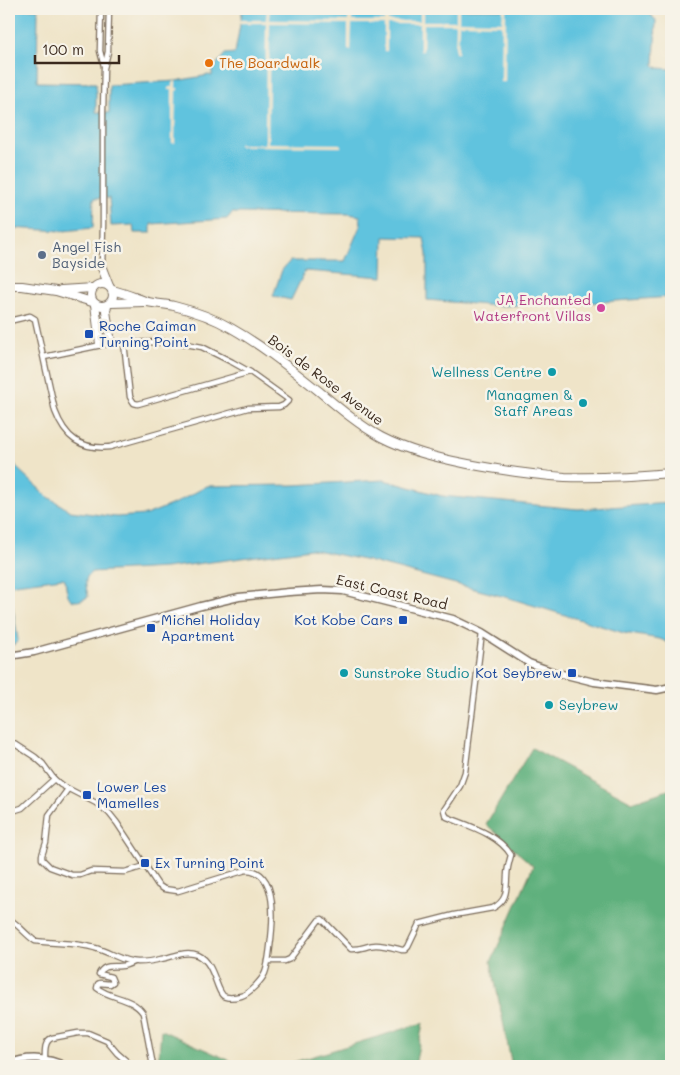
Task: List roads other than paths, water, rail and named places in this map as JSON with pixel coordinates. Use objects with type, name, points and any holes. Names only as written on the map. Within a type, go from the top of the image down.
[{"type":"main road","points":[[100,344],[94,303],[91,295],[102,268]]},
{"type":"main road","points":[[102,268],[114,296],[106,310],[111,342]]},
{"type":"main road","points":[[56,291],[94,287],[104,284],[111,288]]},
{"type":"main road","points":[[9,286],[56,291],[101,307],[109,304]]},
{"type":"main road","name":"Bois de Rose Avenue","points":[[111,288],[149,302],[201,314],[230,327],[272,355],[354,420],[382,437],[408,448],[445,459],[529,474],[589,477],[671,473]]},
{"type":"main road","name":"Bois de Rose Avenue","points":[[109,304],[149,302]]},
{"type":"main road","name":"East Coast Road","points":[[9,656],[34,652],[201,606],[239,598],[322,590],[343,592],[453,619],[482,633],[529,663],[554,672],[594,682],[657,690],[671,687]]},
{"type":"main road","points":[[9,1064],[18,1060],[44,1059],[65,1066]]},
{"type":"street","points":[[100,9],[100,51],[104,68]]},
{"type":"street","points":[[102,268],[104,68],[108,51],[109,9]]},
{"type":"street","points":[[9,321],[30,316],[35,319],[56,411],[61,425],[68,435],[88,446],[110,447],[248,408],[279,407],[289,400],[250,372],[202,347],[166,342],[111,342],[44,357]]},
{"type":"street","points":[[124,343],[130,397],[134,403],[138,404],[250,372]]},
{"type":"street","points":[[268,961],[285,961],[290,959],[318,920],[322,919],[351,949],[358,950],[380,945],[405,950],[419,924],[493,908],[502,902],[507,890],[507,877],[511,856],[506,847],[475,828],[444,814],[444,810],[460,786],[465,772],[482,633]]},
{"type":"street","points":[[9,742],[16,744],[35,757],[54,779],[68,789],[96,803],[109,813],[158,886],[178,891],[246,870],[258,872],[266,882],[273,903],[273,928],[265,974],[243,996],[225,998],[221,995],[209,964],[198,956],[187,953],[176,954],[160,960],[128,961],[96,948],[35,941],[9,919]]},
{"type":"street","points":[[9,812],[22,808],[54,779]]},
{"type":"street","points":[[68,789],[49,815],[42,859],[50,867],[72,875],[80,875],[91,872],[125,872],[145,866]]},
{"type":"street","points":[[134,962],[126,966],[112,966],[102,970],[99,974],[110,977],[113,982],[110,984],[100,983],[97,988],[131,1002],[141,1010],[153,1066]]},
{"type":"street","points":[[44,1059],[48,1039],[78,1033],[88,1034],[107,1041],[117,1054],[132,1066]]},
{"type":"water","points":[[9,9],[38,9],[37,82],[96,83],[96,112],[109,113],[109,85],[176,81],[212,76],[212,70],[225,54],[235,53],[242,13],[241,9],[644,9],[656,20],[654,65],[658,68],[671,69],[671,297],[587,303],[498,306],[427,300],[427,254],[424,238],[384,237],[383,277],[305,271],[291,300],[273,296],[282,270],[290,261],[345,261],[361,224],[360,216],[349,214],[232,213],[227,219],[151,224],[151,233],[134,233],[133,225],[111,226],[109,198],[94,198],[93,228],[63,231],[9,228]]},
{"type":"water","points":[[9,456],[19,470],[47,496],[70,511],[116,517],[146,515],[176,503],[207,486],[293,485],[384,480],[442,496],[578,509],[671,503],[671,644],[660,639],[624,633],[509,598],[368,561],[311,549],[165,568],[92,572],[86,580],[88,597],[76,601],[72,600],[68,595],[65,579],[62,578],[15,584],[10,588],[18,640],[15,644],[9,646]]},
{"type":"place","name":"The Boardwalk","points":[[209,63]]},
{"type":"place","name":"Angel Fish Bayside","points":[[42,255]]},
{"type":"place","name":"JA Enchanted Waterfront Villas","points":[[601,308]]},
{"type":"place","name":"Roche Caiman Turning Point","points":[[89,334]]},
{"type":"place","name":"Wellness Centre","points":[[552,372]]},
{"type":"place","name":"Managmen & Staff Areas","points":[[583,403]]},
{"type":"place","name":"Kot Kobe Cars","points":[[403,620]]},
{"type":"place","name":"Michel Holiday Apartment","points":[[151,628]]},
{"type":"place","name":"Sunstroke Studio","points":[[344,673]]},
{"type":"place","name":"Kot Seybrew","points":[[572,673]]},
{"type":"place","name":"Seybrew","points":[[549,705]]},
{"type":"place","name":"Lower Les Mamelles","points":[[87,795]]},
{"type":"place","name":"Ex Turning Point","points":[[145,863]]}]
